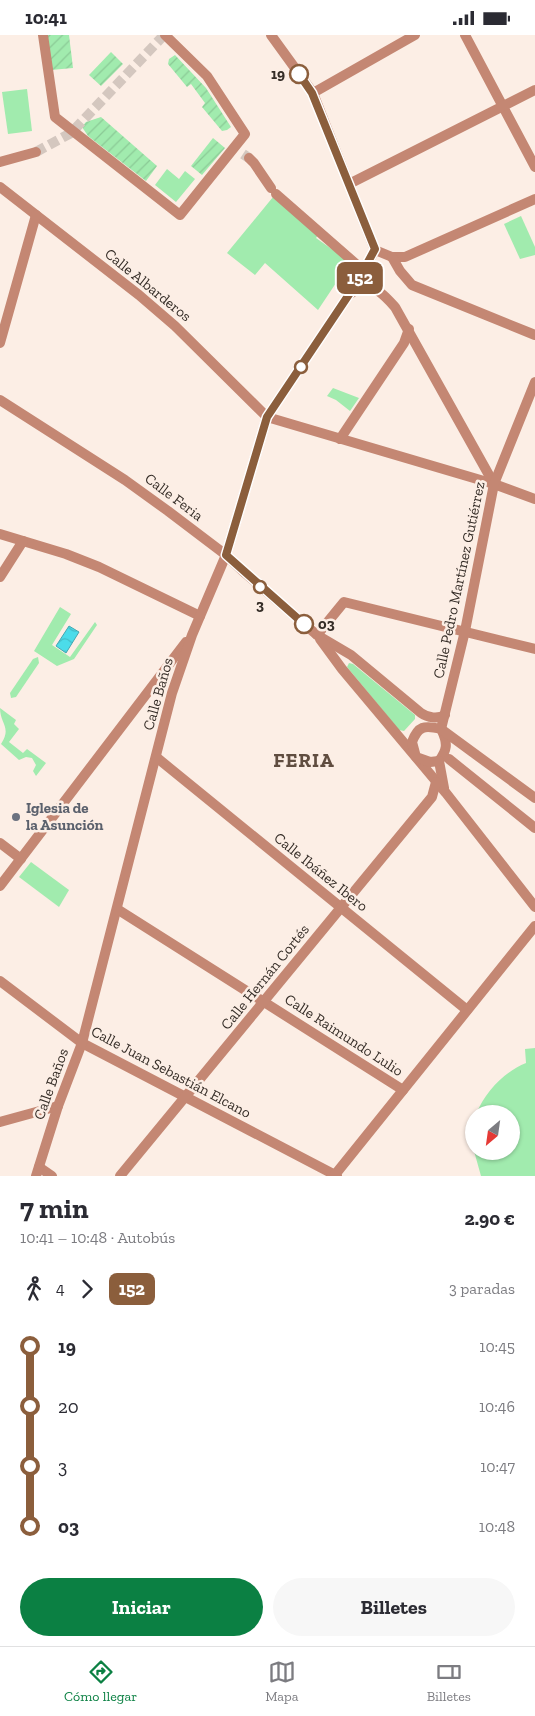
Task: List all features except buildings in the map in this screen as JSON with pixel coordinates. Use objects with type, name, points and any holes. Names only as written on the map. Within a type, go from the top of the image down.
[{"type":"street","points":[[43,35],[55,117],[180,215],[242,153],[245,134],[207,76],[165,35]]},
{"type":"street","points":[[271,35],[312,93],[375,249],[392,257],[405,257],[535,199]]},
{"type":"street","points":[[312,93],[415,35]]},
{"type":"street","points":[[465,35],[535,167]]},
{"type":"street","points":[[349,184],[535,90]]},
{"type":"street","points":[[0,162],[36,152]]},
{"type":"street","points":[[242,153],[254,163],[273,191],[364,271]]},
{"type":"street","name":"Calle Albarderos","points":[[0,187],[139,295],[175,326],[267,417]]},
{"type":"street","points":[[0,343],[36,215]]},
{"type":"street","name":"Calle Baños","points":[[37,1171],[58,1106],[82,1043],[172,693],[192,635],[226,555],[267,417],[350,294],[375,249]]},
{"type":"street","points":[[392,257],[400,271],[412,285],[535,335]]},
{"type":"street","points":[[350,294],[360,287],[372,288],[385,296],[395,307],[494,484]]},
{"type":"street","points":[[340,439],[404,343],[409,329]]},
{"type":"street","name":"Calle Pedro Martínez Gutiérrez","points":[[440,729],[465,631],[494,484],[535,383]]},
{"type":"street","name":"Calle Feria","points":[[0,400],[125,480],[226,555],[317,635],[351,655],[425,715],[441,717],[445,715]]},
{"type":"street","points":[[267,417],[494,484],[535,499]]},
{"type":"street","points":[[0,534],[66,554],[91,564],[200,616]]},
{"type":"street","points":[[0,577],[23,541]]},
{"type":"street","points":[[317,635],[344,602],[535,649]]},
{"type":"street","points":[[0,886],[192,635]]},
{"type":"street","name":"Calle Feria","points":[[317,635],[342,669],[446,793],[535,907]]},
{"type":"street","points":[[535,798],[440,729],[430,726],[422,728],[416,733],[412,742],[416,757],[430,762],[444,760],[535,828]]},
{"type":"street","name":"Calle Feria","points":[[440,729],[446,739],[447,746],[444,760],[446,793]]},
{"type":"street","name":"Calle Ibáñez Ibero","points":[[156,757],[467,1010]]},
{"type":"street","name":"Calle Hernán Cortés","points":[[120,1176],[432,797],[436,781]]},
{"type":"street","points":[[0,843],[21,859]]},
{"type":"street","name":"Calle Raimundo Lulio","points":[[117,909],[403,1090]]},
{"type":"street","points":[[335,1176],[535,926]]},
{"type":"street","name":"Calle Juan Sebastián Elcano","points":[[0,981],[82,1043],[335,1176]]},
{"type":"street","points":[[0,1122],[58,1106]]},
{"type":"street","points":[[37,1171],[52,1176]]},
{"type":"green space","points":[[47,35],[69,35],[73,68],[51,70]]},
{"type":"green space","points":[[111,52],[123,64],[101,86],[89,75]]},
{"type":"green space","points":[[175,55],[206,88],[231,127],[227,130],[222,131],[202,107],[205,103],[191,84],[187,87],[168,64],[169,59]]},
{"type":"green space","points":[[27,89],[32,131],[8,134],[2,92]]},
{"type":"green space","points":[[101,117],[157,166],[146,181],[88,136],[82,127],[86,122]]},
{"type":"green space","points":[[213,138],[225,148],[202,175],[191,166]]},
{"type":"green space","points":[[167,169],[179,179],[185,171],[195,179],[176,202],[155,185]]},
{"type":"green space","points":[[273,197],[318,235],[316,238],[350,262],[318,310],[265,263],[255,275],[227,253]]},
{"type":"green space","points":[[521,216],[535,247],[535,255],[520,259],[504,224]]},
{"type":"green space","points":[[333,388],[359,398],[350,411],[336,400],[327,396]]},
{"type":"green space","points":[[60,607],[71,614],[52,645],[70,657],[95,622],[97,625],[74,659],[57,666],[34,651]]},
{"type":"green space","points":[[38,657],[39,663],[16,697],[11,698],[10,693],[33,659]]},
{"type":"green space","points":[[349,663],[353,664],[415,715],[415,719],[404,731],[399,730],[347,667]]},
{"type":"green space","points":[[0,708],[16,720],[14,724],[19,729],[9,742],[23,753],[27,749],[46,763],[36,776],[33,771],[36,765],[32,758],[26,757],[19,760],[1,744],[6,729]]},
{"type":"green space","points":[[31,862],[69,890],[59,907],[19,877]]},
{"type":"green space","points":[[535,1048],[535,1176],[481,1176],[477,1160],[520,1160],[520,1105],[481,1105],[490,1090],[503,1077],[526,1063],[525,1049]]},
{"type":"water","points":[[69,626],[79,632],[66,653],[56,646]]},
{"type":"tunnel","points":[[36,152],[71,133],[164,35]]},
{"type":"tunnel","points":[[243,154],[249,158]]},
{"type":"bus line","name":"152","points":[[299,74],[312,93],[370,241],[375,249],[369,264],[267,417],[226,555],[304,624]]},
{"type":"place","name":"19","points":[[299,74]]},
{"type":"place","name":"3","points":[[260,587]]},
{"type":"place","name":"03","points":[[304,624]]},
{"type":"place","name":"Iglesia de la Asunción","points":[[16,817]]},
{"type":"district","name":"FERIA","points":[[304,760]]}]
